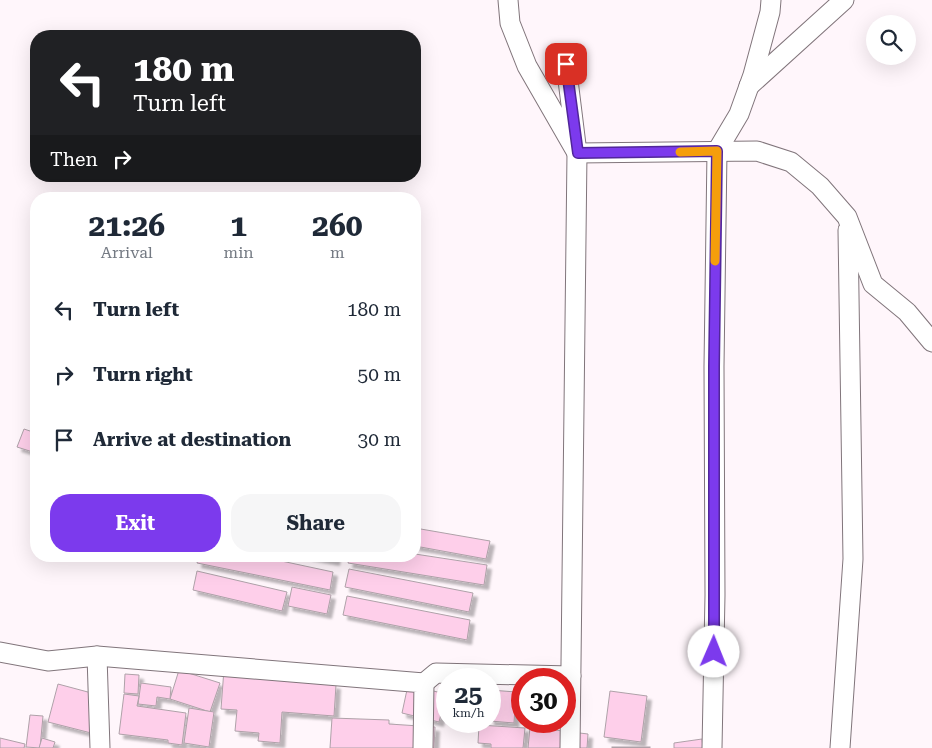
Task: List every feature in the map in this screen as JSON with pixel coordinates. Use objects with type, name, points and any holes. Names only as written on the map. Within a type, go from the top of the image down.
[{"type":"street","points":[[508,0],[510,23],[528,66],[578,153]]},
{"type":"street","points":[[712,748],[715,595],[714,367],[717,151],[739,114],[770,12],[771,0]]},
{"type":"street","points":[[749,86],[844,0]]},
{"type":"street","points":[[566,64],[578,153],[571,668]]},
{"type":"street","points":[[578,153],[757,151],[791,162],[820,186],[847,217],[873,284],[907,312],[932,342]]},
{"type":"street","points":[[840,748],[853,559],[847,217]]},
{"type":"street","points":[[0,652],[48,661],[97,656],[424,683],[436,673],[511,675]]},
{"type":"street","points":[[97,656],[100,748]]},
{"type":"street","points":[[423,748],[424,683]]},
{"type":"street","points":[[570,733],[570,748]]},
{"type":"building","points":[[24,429],[30,431],[30,451],[17,447]]},
{"type":"building","points":[[421,529],[490,541],[486,559],[421,547]]},
{"type":"building","points":[[421,555],[487,565],[484,585],[348,563],[421,562]]},
{"type":"building","points":[[286,562],[333,572],[330,590],[197,563]]},
{"type":"building","points":[[349,569],[473,593],[469,612],[345,587]]},
{"type":"building","points":[[197,571],[287,592],[282,611],[193,590]]},
{"type":"building","points":[[292,587],[331,595],[327,614],[288,606]]},
{"type":"building","points":[[347,596],[470,620],[467,640],[343,615]]},
{"type":"building","points":[[224,669],[336,685],[334,716],[282,712],[280,743],[258,741],[259,733],[235,731],[237,710],[221,709]]},
{"type":"building","points":[[179,670],[220,683],[210,712],[170,699]]},
{"type":"building","points":[[125,674],[139,675],[138,694],[124,693]]},
{"type":"building","points":[[141,683],[171,687],[170,699],[157,697],[156,706],[138,704]]},
{"type":"building","points":[[58,684],[99,695],[99,735],[48,722]]},
{"type":"building","points":[[408,685],[436,692],[436,721],[402,713]]},
{"type":"building","points":[[501,691],[511,692],[511,723],[501,722]]},
{"type":"building","points":[[610,691],[647,696],[641,742],[604,737]]},
{"type":"building","points":[[124,694],[139,696],[137,706],[186,713],[182,745],[168,743],[168,740],[119,734]]},
{"type":"building","points":[[189,708],[214,712],[209,747],[184,743]]},
{"type":"building","points":[[30,715],[43,716],[40,748],[26,747]]},
{"type":"building","points":[[332,718],[389,720],[389,724],[435,727],[434,748],[330,748]]},
{"type":"building","points":[[501,726],[511,727],[511,733],[524,733],[523,748],[491,748],[491,744],[478,743],[479,733],[501,733]]},
{"type":"building","points":[[529,733],[588,734],[587,748],[528,748]]},
{"type":"building","points":[[0,738],[25,744],[24,748],[0,748]]},
{"type":"building","points":[[42,738],[55,742],[53,748],[39,748]]},
{"type":"building","points":[[702,739],[703,748],[674,748],[674,743]]},
{"type":"building","points":[[650,747],[650,748],[612,748]]},
{"type":"slow traffic","points":[[680,152],[717,151],[715,261]]},
{"type":"route","points":[[566,64],[578,153],[717,151],[714,367],[714,652]]}]
